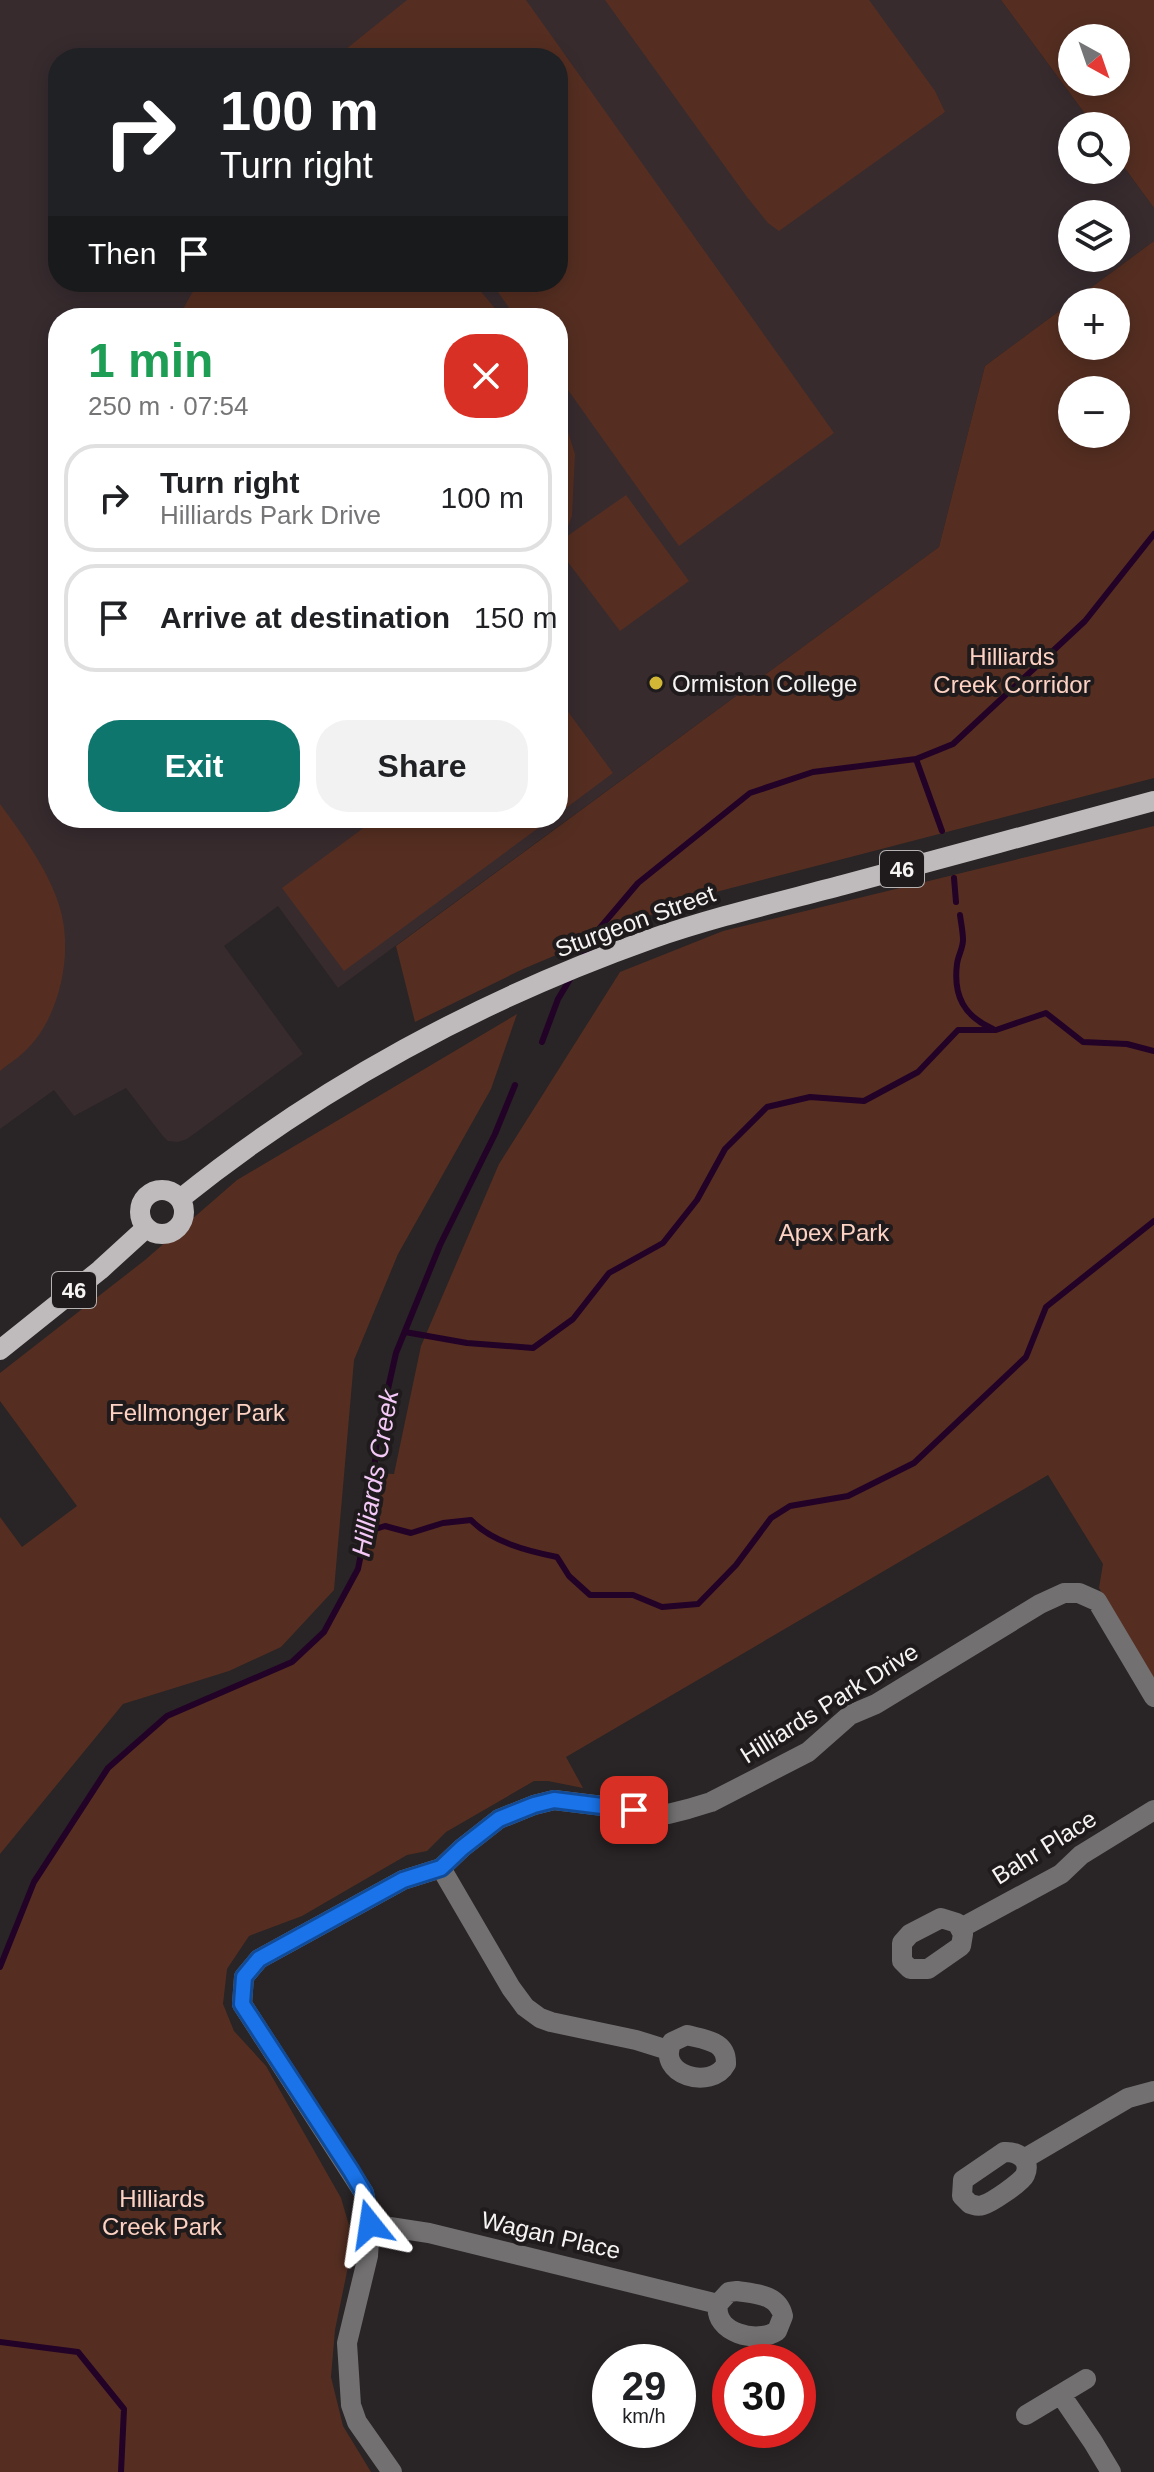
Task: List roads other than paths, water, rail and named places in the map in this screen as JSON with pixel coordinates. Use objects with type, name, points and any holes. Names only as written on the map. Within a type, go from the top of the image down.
[{"type":"main road","name":"Sturgeon Street","points":[[180,1199],[259,1139],[318,1100],[451,1024],[521,991],[651,939],[719,917],[1154,801]]},
{"type":"main road","points":[[168,1190],[180,1199],[185,1213],[179,1227],[159,1234],[146,1228],[140,1207],[147,1195],[153,1191],[168,1190]]},
{"type":"main road","name":"46","points":[[0,1350],[100,1270],[146,1228]]},
{"type":"street","name":"Hilliards Park Drive","points":[[392,2472],[357,2422],[351,2405],[347,2343],[368,2256],[370,2224],[364,2193],[242,2004],[244,1977],[259,1959],[403,1880],[441,1868],[499,1819],[554,1800],[668,1814],[711,1802],[808,1752],[850,1715],[876,1704],[1040,1604],[1064,1593],[1079,1593],[1097,1601],[1154,1697]]},
{"type":"street","name":"Bahr Place","points":[[961,1928],[1061,1874],[1081,1855],[1154,1810]]},
{"type":"street","points":[[441,1868],[525,2007],[551,2022],[668,2050]]},
{"type":"street","points":[[1024,2159],[1128,2098],[1154,2091]]},
{"type":"street","name":"Wagan Place","points":[[370,2224],[443,2236],[718,2304]]},
{"type":"street","points":[[1026,2415],[1086,2379]]},
{"type":"street","points":[[1061,2395],[1111,2472]]},
{"type":"waterway","name":"Hilliards Creek","points":[[582,959],[599,929],[638,883],[750,793],[813,772],[916,759],[953,744],[1085,621],[1154,534]]},
{"type":"waterway","points":[[916,759],[942,831]]},
{"type":"waterway","points":[[954,878],[956,902]]},
{"type":"waterway","points":[[960,915],[963,940],[956,975],[959,995],[968,1011],[993,1029]]},
{"type":"waterway","name":"Hilliards Creek","points":[[542,1042],[558,999],[572,976]]},
{"type":"waterway","points":[[405,1332],[467,1343],[533,1348],[573,1319],[609,1273],[663,1243],[697,1200],[725,1149],[767,1107],[810,1097],[864,1101],[918,1072],[958,1030],[996,1030],[1046,1013],[1083,1042],[1127,1044],[1154,1051]]},
{"type":"waterway","name":"Hilliards Creek","points":[[0,1967],[34,1882],[108,1768],[167,1716],[292,1662],[324,1632],[358,1569],[371,1506],[377,1438],[396,1353],[440,1245],[495,1134],[515,1085]]},
{"type":"waterway","points":[[366,1532],[385,1526],[411,1533],[443,1523],[471,1520],[500,1540],[557,1557],[569,1576],[590,1595],[633,1595],[662,1607],[698,1604],[736,1565],[771,1518],[790,1506],[848,1496],[914,1463],[1026,1357],[1046,1307],[1154,1221]]},
{"type":"waterway","name":"Hilliards Creek","points":[[0,2342],[78,2352],[124,2409],[121,2472]]},
{"type":"place","name":"Ormiston College","points":[[656,683]]},
{"type":"park label","name":"Hilliards Creek Corridor","points":[[1012,670]]},
{"type":"park label","name":"Apex Park","points":[[834,1232]]},
{"type":"park label","name":"Fellmonger Park","points":[[197,1412]]},
{"type":"park label","name":"Hilliards Creek Park","points":[[162,2212]]}]
